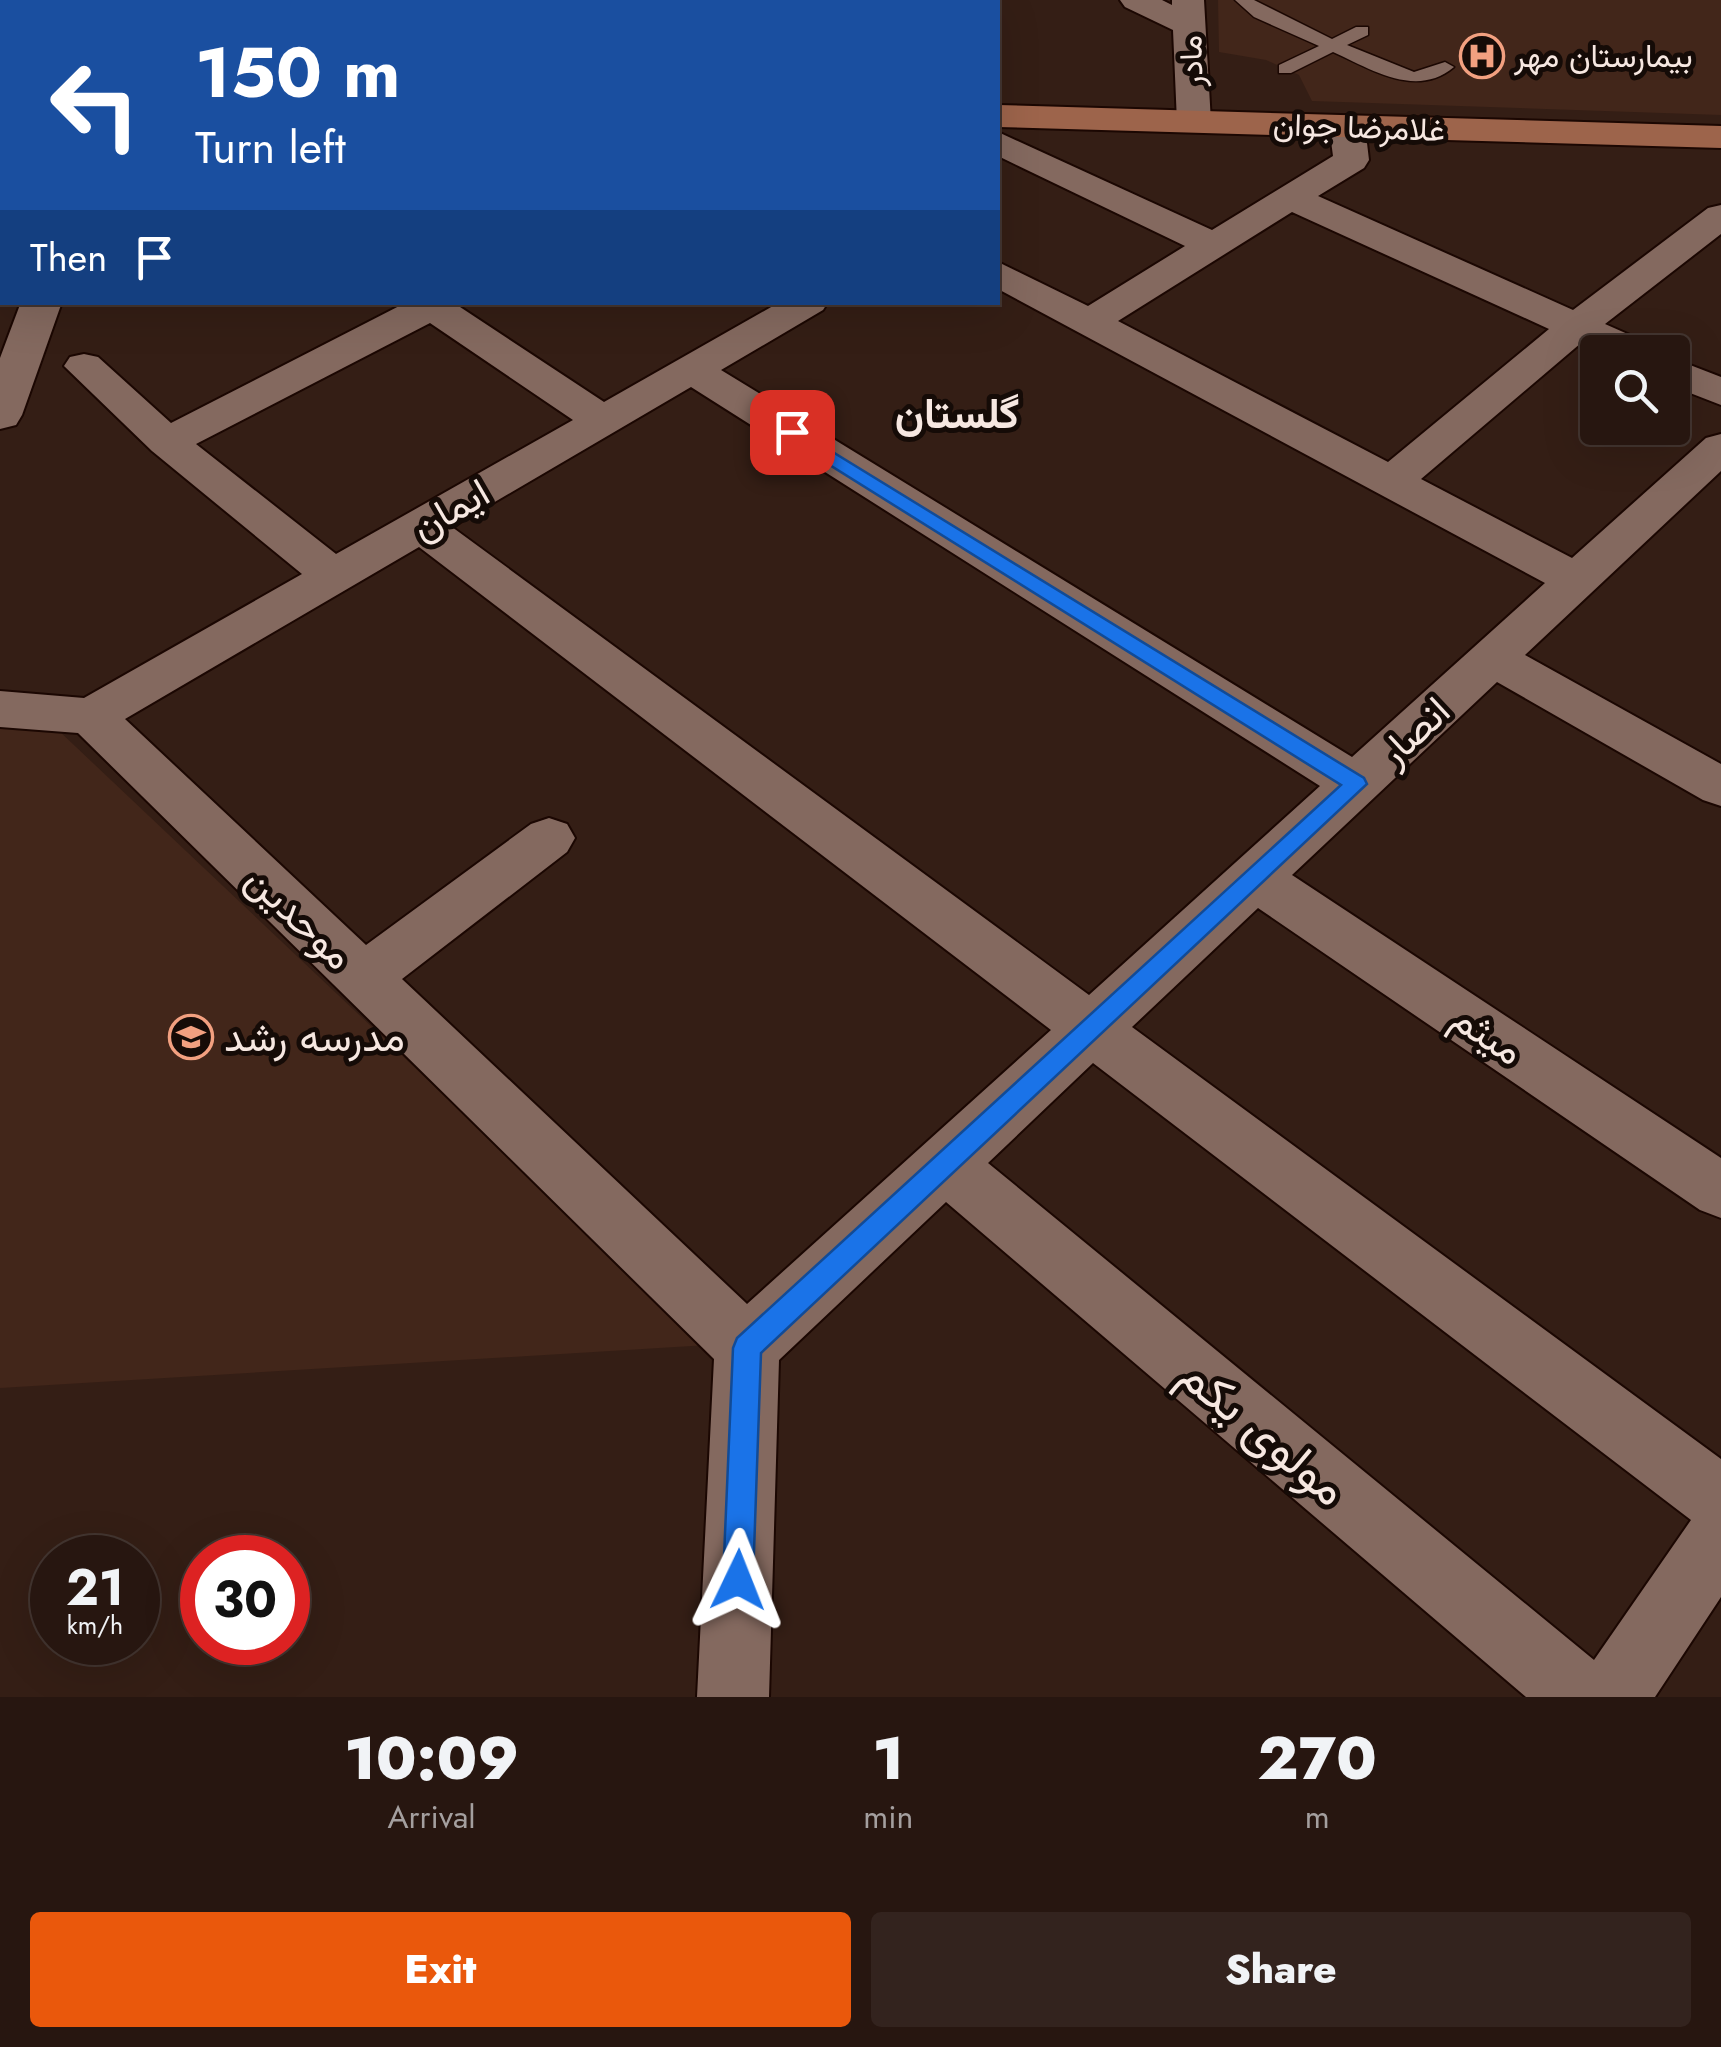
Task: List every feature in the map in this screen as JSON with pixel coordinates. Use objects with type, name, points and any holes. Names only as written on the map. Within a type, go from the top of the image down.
[{"type":"main road","name":"غلامرضا جوان","points":[[1000,116],[1721,137]]},
{"type":"street","points":[[1136,0],[1189,13]]},
{"type":"street","name":"مادر","points":[[1189,13],[1194,122]]},
{"type":"street","points":[[1088,322],[1352,160],[1348,126]]},
{"type":"street","points":[[1000,144],[1213,245]]},
{"type":"street","points":[[1292,198],[1596,335]]},
{"type":"street","points":[[1391,482],[1576,326],[1721,216]]},
{"type":"street","points":[[1000,275],[1578,580]]},
{"type":"street","points":[[0,415],[41,305]]},
{"type":"street","points":[[167,442],[431,305]]},
{"type":"street","points":[[434,305],[604,420]]},
{"type":"street","name":"ایمان","points":[[91,716],[804,305]]},
{"type":"street","points":[[84,366],[167,442],[334,576]]},
{"type":"street","points":[[692,370],[1356,784]]},
{"type":"street","points":[[1690,378],[1721,392]]},
{"type":"street","name":"انصار","points":[[747,1348],[1578,580],[1702,492],[1721,447]]},
{"type":"street","points":[[421,526],[1721,1502]]},
{"type":"street","points":[[1492,658],[1721,787]]},
{"type":"street","points":[[0,709],[91,716]]},
{"type":"street","name":"موحدین","points":[[91,716],[747,1348]]},
{"type":"street","points":[[363,978],[548,838]]},
{"type":"street","name":"میثم","points":[[1255,878],[1721,1191]]},
{"type":"street","name":"مولوی یکم","points":[[946,1164],[1582,1697]]},
{"type":"street","points":[[734,1697],[747,1348]]},
{"type":"street","points":[[1612,1697],[1721,1536]]},
{"type":"lane","points":[[1243,0],[1260,12],[1394,74],[1416,78],[1445,67]]},
{"type":"lane","points":[[1285,69],[1362,31]]},
{"type":"shaded area","name":"بیمارستان مهر","points":[[1218,0],[1721,0],[1721,115],[1312,101],[1299,75],[1266,60],[1219,52]]},
{"type":"shaded area","name":"مدرسه رشد","points":[[0,728],[57,729],[708,1345],[0,1388]]},
{"type":"place","name":"بیمارستان مهر","points":[[1482,56]]},
{"type":"place","name":"مدرسه رشد","points":[[191,1037]]},
{"type":"district","name":"گلستان","points":[[957,413]]},
{"type":"route","points":[[738,1580],[747,1348],[1356,784],[792,432]]}]
